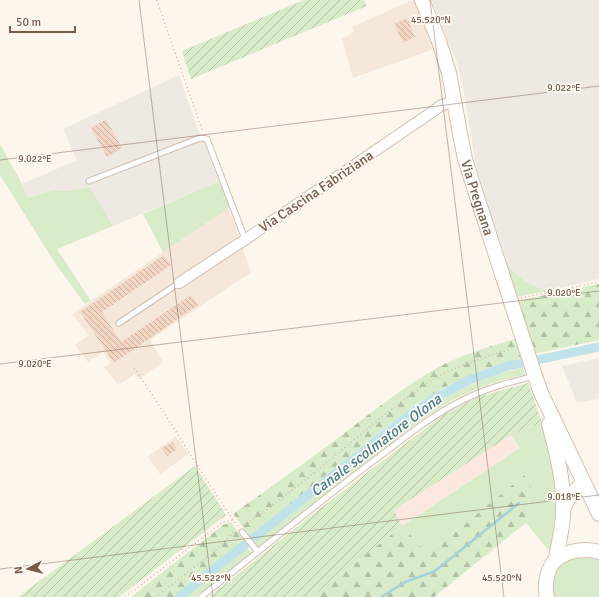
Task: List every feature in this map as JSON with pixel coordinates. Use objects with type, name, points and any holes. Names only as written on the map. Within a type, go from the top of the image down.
[{"type":"street","name":"Via Pregnana","points":[[422,0],[444,56],[465,159],[534,374],[541,393],[599,514]]},
{"type":"street","name":"Via Cascina Fabriziana","points":[[179,283],[435,110],[454,101]]},
{"type":"street","name":"Via Pregnana","points":[[541,393],[559,466],[563,509],[561,533],[556,559],[550,568],[547,577],[547,597]]},
{"type":"street","points":[[563,509],[566,502],[577,488],[584,483]]},
{"type":"street","points":[[556,559],[568,553],[577,551],[588,550],[599,552]]},
{"type":"lane","points":[[89,181],[200,138],[207,139],[246,239]]},
{"type":"lane","points":[[119,323],[179,283]]},
{"type":"lane","points":[[201,597],[329,495],[445,409],[476,393],[534,374]]},
{"type":"lane","points":[[240,530],[257,552]]},
{"type":"path","points":[[157,0],[166,30],[201,128],[207,139]]},
{"type":"path","points":[[511,300],[599,282]]},
{"type":"path","points":[[156,597],[383,416],[427,383],[449,371],[474,361],[526,347]]},
{"type":"path","points":[[134,368],[240,530]]},
{"type":"path","points":[[125,597],[223,522],[233,520]]},
{"type":"shaded area","points":[[412,0],[422,0],[440,47],[353,78],[342,39],[354,32],[352,27]]},
{"type":"shaded area","points":[[431,0],[599,0],[599,279],[547,291],[526,282],[511,269],[506,259],[476,166],[464,92],[456,60]]},
{"type":"shaded area","points":[[179,75],[198,130],[220,181],[113,226],[90,187],[69,191],[51,191],[27,198],[22,184],[77,160],[63,129]]},
{"type":"shaded area","points":[[228,208],[251,272],[150,340],[163,362],[139,379],[135,374],[118,385],[104,367],[111,363],[103,352],[88,362],[75,345],[89,335],[72,314]]},
{"type":"shaded area","points":[[599,358],[599,399],[577,403],[562,366]]},
{"type":"shaded area","points":[[511,435],[520,448],[402,526],[394,510]]},
{"type":"shaded area","points":[[176,436],[188,454],[160,474],[148,457]]},
{"type":"green space","points":[[304,0],[364,0],[367,6],[191,79],[182,51]]},
{"type":"green space","points":[[0,144],[22,184],[27,198],[51,191],[69,191],[90,187],[113,226],[57,249],[91,301],[85,304],[55,263],[0,175]]},
{"type":"green space","points":[[220,181],[230,207],[163,252],[143,214]]},
{"type":"green space","points":[[506,259],[511,269],[526,282],[547,291],[516,297]]},
{"type":"green space","points":[[599,284],[599,340],[534,354],[516,301]]},
{"type":"green space","points":[[515,339],[521,358],[477,372],[443,388],[419,402],[250,536],[233,514],[391,398],[433,370],[463,356]]},
{"type":"green space","points":[[523,368],[526,375],[480,388],[447,403],[414,426],[330,490],[258,549],[254,543],[412,419],[442,399],[476,382]]},
{"type":"green space","points":[[528,383],[542,422],[511,435],[394,510],[402,526],[312,597],[209,597],[327,503],[443,415],[477,397]]},
{"type":"green space","points":[[542,422],[553,460],[557,494],[558,526],[551,553],[526,523],[533,468],[428,554],[402,526],[520,448],[511,435]]},
{"type":"green space","points":[[195,466],[226,515],[119,597],[18,597]]},
{"type":"green space","points":[[533,468],[526,523],[434,597],[312,597],[402,526],[428,554]]},
{"type":"green space","points":[[231,522],[244,541],[174,597],[131,597],[223,525]]},
{"type":"green space","points":[[247,547],[252,553],[195,597],[186,597]]},
{"type":"green space","points":[[582,554],[599,558],[599,597],[553,597],[553,574],[562,563],[570,558]]},
{"type":"building","points":[[407,18],[415,37],[403,43],[394,24]]},
{"type":"building","points":[[106,119],[122,148],[107,157],[91,128]]},
{"type":"building","points":[[164,255],[171,265],[102,312],[121,342],[191,295],[198,305],[114,363],[80,312]]},
{"type":"building","points":[[173,442],[177,449],[167,456],[162,448]]},
{"type":"waterway","name":"Canale scolmatore Olona","points":[[179,597],[409,415],[433,399],[469,380],[508,366],[599,347]]},
{"type":"waterway","points":[[381,597],[405,582],[435,571],[519,503]]}]
